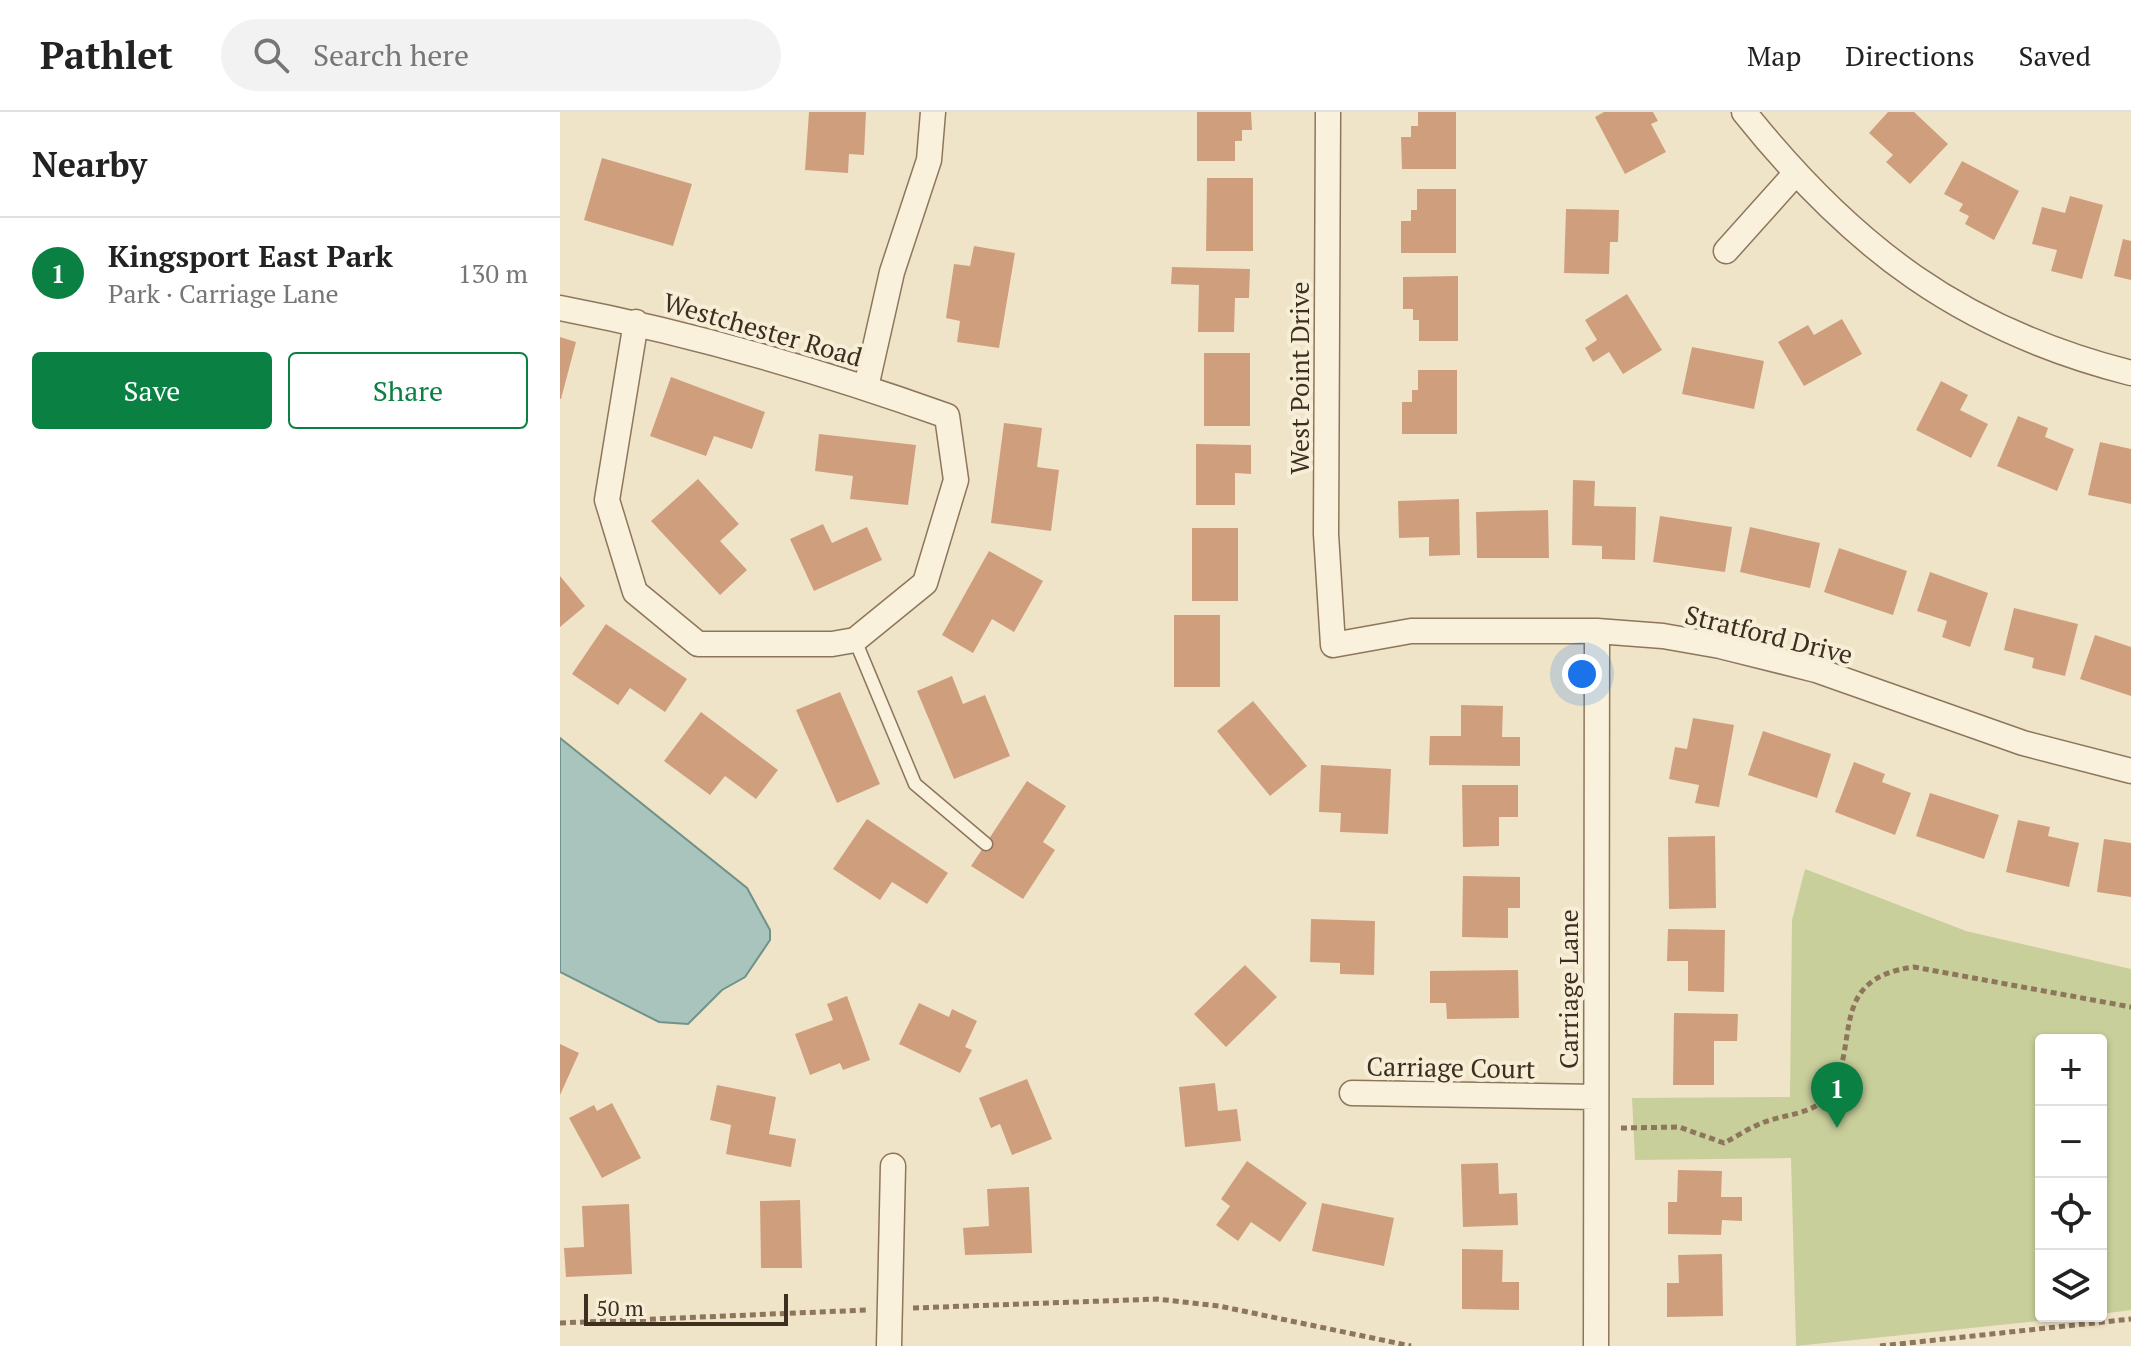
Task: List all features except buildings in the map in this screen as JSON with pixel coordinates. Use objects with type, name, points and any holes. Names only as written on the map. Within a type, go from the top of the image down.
[{"type":"street","points":[[866,387],[892,272],[929,160],[933,112]]},
{"type":"street","name":"West Point Drive","points":[[1328,112],[1326,534],[1333,645]]},
{"type":"street","points":[[1744,112],[1794,175],[1852,232],[1919,283],[1981,318],[2036,342],[2089,363],[2131,373]]},
{"type":"street","points":[[1726,251],[1794,175]]},
{"type":"street","name":"Westchester Road","points":[[560,308],[636,322],[866,387],[947,416],[956,480],[925,583],[855,640]]},
{"type":"street","points":[[636,322],[607,500],[635,592],[698,644],[832,644],[855,640]]},
{"type":"street","name":"Stratford Drive","points":[[1333,645],[1411,631],[1597,631],[1663,636],[1767,656],[2023,743],[2131,771]]},
{"type":"street","name":"Carriage Lane","points":[[1596,1346],[1597,631]]},
{"type":"street","name":"Carriage Court","points":[[1352,1093],[1596,1097]]},
{"type":"street","points":[[889,1346],[893,1166]]},
{"type":"lane","points":[[855,640],[915,784],[986,844]]},
{"type":"path","points":[[1596,1125],[1633,1129],[1679,1127],[1724,1143],[1760,1123],[1812,1109],[1828,1096],[1836,1079],[1846,1029],[1859,995],[1876,978],[1894,970],[1914,967],[2131,1007]]},
{"type":"path","points":[[560,1323],[1157,1299],[1219,1306],[1411,1346]]},
{"type":"path","points":[[1880,1346],[2131,1319]]},
{"type":"green space","points":[[1805,869],[1966,931],[2131,969],[2131,1310],[2107,1313],[2107,1034],[2035,1034],[2035,1321],[1796,1346],[1791,1158],[1635,1160],[1632,1098],[1790,1097],[1792,920]]},
{"type":"water","points":[[560,738],[747,888],[770,930],[770,940],[745,977],[722,990],[688,1024],[659,1022],[560,972]]},
{"type":"place","name":"Kingsport East Park","points":[[1837,1128]]}]
